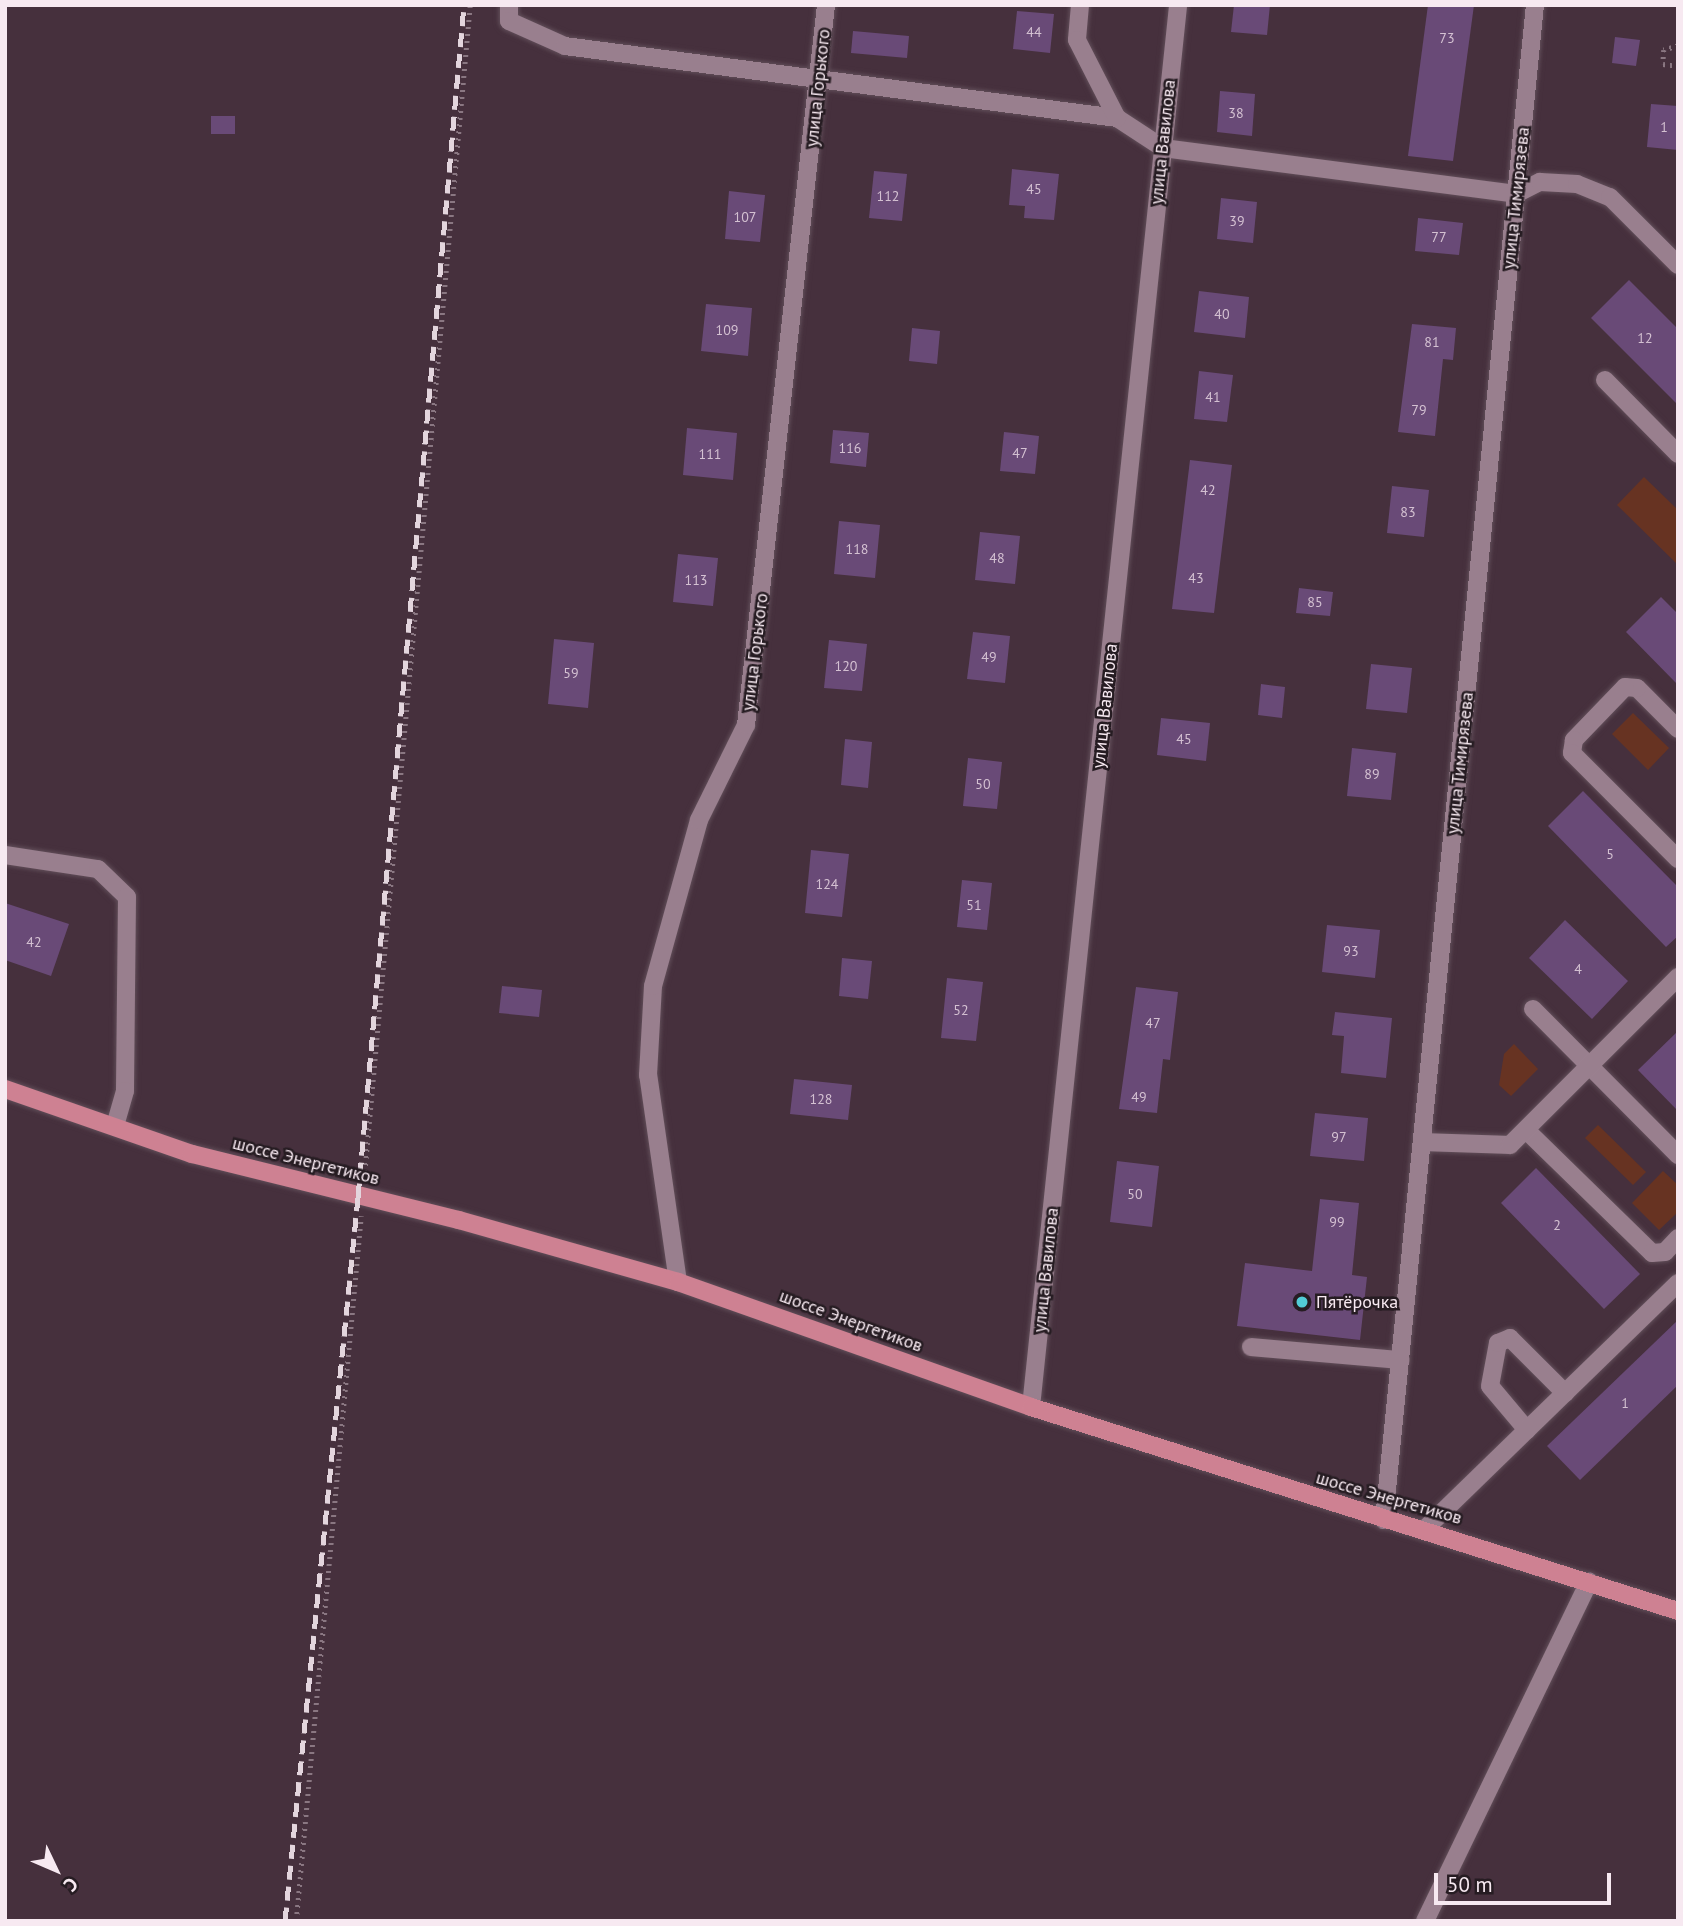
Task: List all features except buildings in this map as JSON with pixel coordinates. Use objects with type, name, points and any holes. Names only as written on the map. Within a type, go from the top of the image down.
[{"type":"main road","name":"шоссе Энергетиков","points":[[5,1089],[192,1154],[678,1282],[1031,1407],[1384,1520],[1425,1529],[1678,1611]]},
{"type":"street","name":"улица Горького","points":[[678,1282],[648,1074],[653,986],[699,820],[746,724],[820,79],[826,5]]},
{"type":"street","points":[[1080,5],[1077,40],[1117,118]]},
{"type":"street","name":"улица Вавилова","points":[[1031,1407],[1178,5]]},
{"type":"street","name":"улица Тимирязева","points":[[1384,1520],[1535,5]]},
{"type":"street","points":[[509,13],[565,46],[1117,118],[1163,148],[1516,194],[1540,182],[1577,184],[1610,197],[1675,258]]},
{"type":"street","points":[[1605,380],[1678,454]]},
{"type":"street","points":[[1678,729],[1637,688],[1625,687],[1574,740],[1572,752],[1678,859]]},
{"type":"street","points":[[5,855],[98,869],[127,897],[125,1091],[115,1127]]},
{"type":"street","points":[[1423,1142],[1510,1145],[1678,977]]},
{"type":"street","points":[[1533,1009],[1678,1155]]},
{"type":"street","points":[[1526,1129],[1652,1253],[1665,1252],[1678,1238]]},
{"type":"street","points":[[1425,1529],[1678,1283]]},
{"type":"street","points":[[1527,1430],[1490,1386],[1498,1343],[1510,1338],[1565,1393]]},
{"type":"street","points":[[1251,1347],[1401,1360]]},
{"type":"street","points":[[1424,1921],[1589,1582]]},
{"type":"path","points":[[296,1921],[470,5]]},
{"type":"path","points":[[1678,46],[1664,50],[1663,64],[1678,66]]},
{"type":"shaded area","points":[[1644,477],[1678,510],[1678,565],[1617,505]]},
{"type":"shaded area","points":[[1633,713],[1669,748],[1648,770],[1612,734]]},
{"type":"shaded area","points":[[1514,1044],[1538,1069],[1511,1096],[1499,1085],[1504,1054]]},
{"type":"shaded area","points":[[1598,1125],[1646,1172],[1633,1185],[1585,1138]]},
{"type":"shaded area","points":[[1663,1171],[1678,1185],[1678,1212],[1659,1230],[1632,1203]]},
{"type":"railway","points":[[285,1921],[358,1197],[464,5]]},
{"type":"place","name":"Пятёрочка","points":[[1302,1302]]}]
